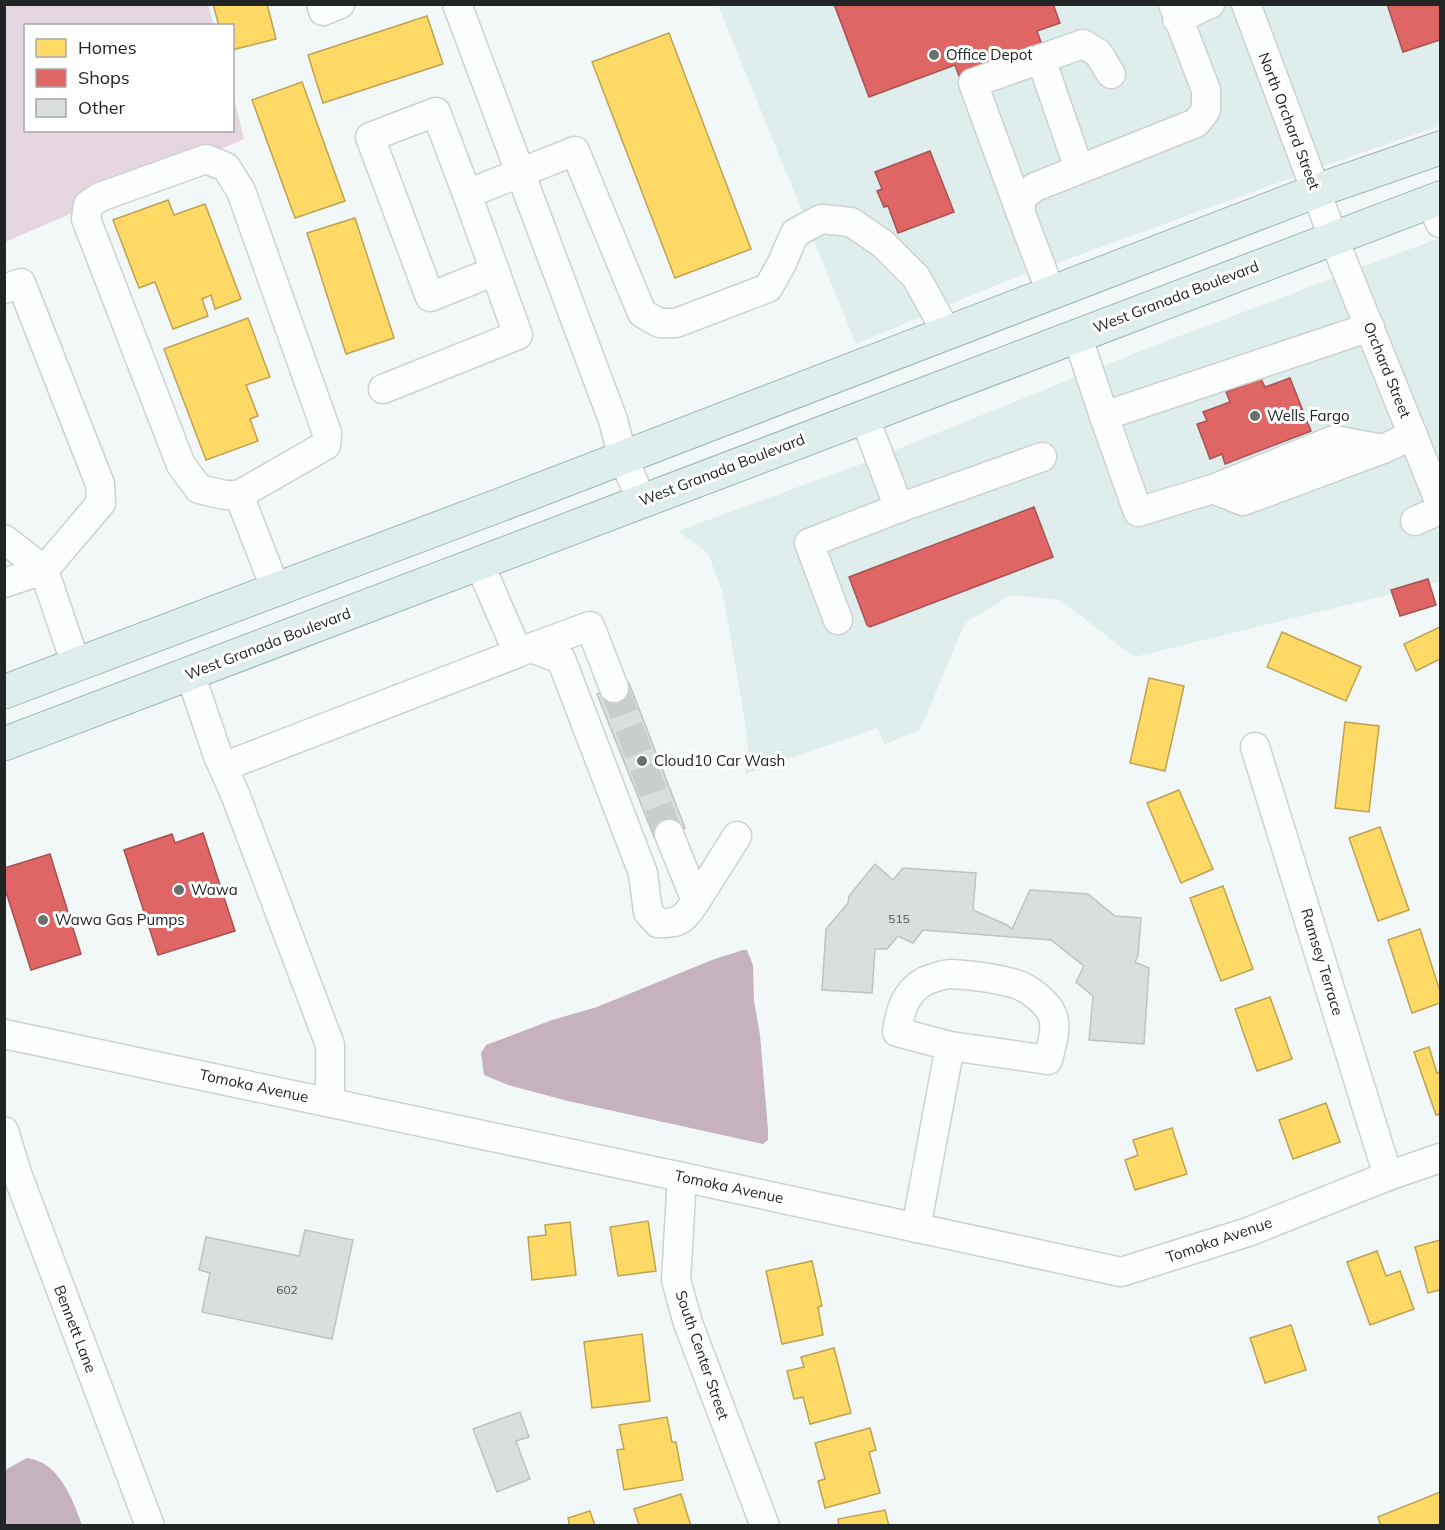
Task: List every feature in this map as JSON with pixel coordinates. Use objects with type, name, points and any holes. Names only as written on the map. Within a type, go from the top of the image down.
[{"type":"main road","points":[[4,692],[623,458],[1316,191],[1440,148]]},
{"type":"main road","name":"West Granada Boulevard","points":[[4,744],[1333,237],[1437,207]]},
{"type":"street","points":[[321,4],[323,11],[340,4]]},
{"type":"street","points":[[457,4],[613,420],[623,458],[642,501]]},
{"type":"street","points":[[1020,211],[1022,197],[1035,187],[1196,123],[1206,110],[1206,90],[1175,12],[1210,4]]},
{"type":"street","name":"North Orchard Street","points":[[1246,4],[1333,237]]},
{"type":"street","points":[[1052,293],[974,83],[1083,44],[1098,53],[1111,74]]},
{"type":"street","points":[[1041,59],[1079,169]]},
{"type":"street","points":[[382,389],[519,335],[436,112],[370,137],[430,297],[495,271]]},
{"type":"street","points":[[467,194],[575,151],[642,313],[659,323],[676,323],[768,288],[795,233],[820,219],[851,222],[883,244],[916,277],[947,333]]},
{"type":"street","points":[[206,159],[226,166],[241,191],[327,433],[326,445],[239,495],[225,495],[199,489],[181,465],[86,219],[88,206],[100,197],[206,159]]},
{"type":"street","name":"Orchard Street","points":[[1333,237],[1413,435],[1435,505]]},
{"type":"street","points":[[4,289],[21,283],[100,484],[101,503],[44,570],[4,583]]},
{"type":"street","points":[[1104,416],[1370,327]]},
{"type":"street","points":[[1077,335],[1138,512],[1213,489],[1243,501],[1383,449],[1413,435]]},
{"type":"street","points":[[864,416],[899,508]]},
{"type":"street","points":[[838,620],[809,543],[1042,457]]},
{"type":"street","points":[[239,495],[276,590]]},
{"type":"street","points":[[4,539],[44,570],[76,665]]},
{"type":"street","points":[[479,563],[524,650],[561,659],[643,873],[648,912],[658,923],[673,924],[687,914],[737,836]]},
{"type":"street","points":[[223,767],[590,626],[614,688]]},
{"type":"street","points":[[190,674],[223,767],[330,1045],[330,1102]]},
{"type":"street","name":"Ramsey Terrace","points":[[1255,747],[1388,1176]]},
{"type":"street","points":[[669,834],[696,900]]},
{"type":"street","points":[[950,974],[1022,986],[1043,1001],[1052,1014],[1055,1029],[1048,1060],[950,1046],[897,1032],[901,1007],[910,994],[925,982],[950,974]]},
{"type":"street","name":"Tomoka Avenue","points":[[4,1034],[1122,1272],[1248,1232],[1388,1176],[1440,1158]]},
{"type":"street","points":[[916,1228],[950,1046]]},
{"type":"street","name":"Bennett Lane","points":[[4,1131],[18,1176],[150,1526]]},
{"type":"street","name":"South Center Street","points":[[682,1177],[676,1280],[688,1323],[765,1526]]},
{"type":"shaded area","points":[[5,5],[208,5],[214,24],[24,24],[24,132],[234,132],[234,99],[244,139],[5,242]]},
{"type":"shaded area","points":[[718,5],[1232,5],[1297,176],[996,285],[856,344]]},
{"type":"shaded area","points":[[1259,5],[1440,5],[1440,126],[1320,167]]},
{"type":"shaded area","points":[[1440,238],[1440,469],[1359,268]]},
{"type":"shaded area","points":[[1336,277],[1440,536],[1440,582],[1134,657],[1060,600],[1011,595],[965,623],[920,730],[885,744],[877,728],[745,774],[748,746],[723,594],[708,553],[678,531],[861,464],[1148,348]]},
{"type":"shaded area","points":[[747,950],[753,965],[754,1001],[760,1035],[768,1130],[768,1140],[763,1144],[568,1101],[508,1085],[484,1075],[481,1053],[486,1045],[552,1020],[597,1007],[712,960]]},
{"type":"shaded area","points":[[27,1458],[48,1466],[56,1474],[69,1493],[82,1525],[5,1525],[5,1470]]},
{"type":"building: Homes","points":[[213,4],[267,4],[276,39],[234,50],[234,24],[218,24]]},
{"type":"building: Homes","points":[[427,16],[443,64],[323,103],[308,55]]},
{"type":"building: Homes","points":[[669,33],[751,249],[675,278],[592,62]]},
{"type":"building: Homes","points":[[302,82],[345,201],[295,218],[252,100]]},
{"type":"building: Homes","points":[[168,200],[174,215],[205,204],[241,299],[215,309],[211,295],[202,299],[208,316],[173,329],[155,282],[139,288],[113,220]]},
{"type":"building: Homes","points":[[355,218],[394,338],[346,354],[307,233]]},
{"type":"building: Homes","points":[[248,318],[270,377],[246,385],[258,416],[250,419],[258,441],[206,460],[164,349]]},
{"type":"building: Homes","points":[[1440,627],[1440,659],[1416,671],[1404,644]]},
{"type":"building: Homes","points":[[1282,632],[1361,667],[1346,701],[1267,667]]},
{"type":"building: Homes","points":[[1149,678],[1184,686],[1165,771],[1130,763]]},
{"type":"building: Homes","points":[[1345,722],[1379,726],[1369,812],[1335,808]]},
{"type":"building: Homes","points":[[1179,790],[1213,869],[1181,883],[1147,803]]},
{"type":"building: Homes","points":[[1380,827],[1409,910],[1378,921],[1349,838]]},
{"type":"building: Homes","points":[[1223,886],[1253,969],[1221,981],[1190,898]]},
{"type":"building: Homes","points":[[1420,929],[1440,991],[1440,1003],[1412,1013],[1388,940]]},
{"type":"building: Homes","points":[[1270,997],[1292,1059],[1257,1071],[1235,1009]]},
{"type":"building: Homes","points":[[1429,1047],[1437,1073],[1440,1072],[1440,1114],[1436,1115],[1414,1052]]},
{"type":"building: Homes","points":[[1326,1103],[1340,1142],[1293,1159],[1279,1120]]},
{"type":"building: Homes","points":[[1172,1128],[1187,1174],[1135,1190],[1125,1160],[1138,1155],[1133,1140]]},
{"type":"building: Homes","points":[[648,1221],[656,1271],[618,1276],[610,1227]]},
{"type":"building: Homes","points":[[570,1222],[576,1275],[532,1280],[528,1237],[546,1235],[545,1225]]},
{"type":"building: Homes","points":[[1440,1240],[1440,1290],[1428,1293],[1415,1247]]},
{"type":"building: Homes","points":[[1377,1251],[1386,1276],[1400,1271],[1414,1309],[1370,1325],[1347,1262]]},
{"type":"building: Homes","points":[[812,1261],[822,1306],[818,1307],[823,1335],[782,1344],[766,1271]]},
{"type":"building: Homes","points":[[1291,1325],[1306,1370],[1265,1383],[1250,1338]]},
{"type":"building: Homes","points":[[642,1334],[650,1401],[592,1408],[584,1342]]},
{"type":"building: Homes","points":[[834,1348],[851,1413],[810,1424],[803,1397],[794,1399],[787,1371],[804,1367],[801,1357]]},
{"type":"building: Homes","points":[[667,1417],[672,1442],[676,1442],[683,1480],[624,1490],[617,1450],[624,1449],[619,1425]]},
{"type":"building: Homes","points":[[870,1428],[876,1450],[869,1452],[880,1493],[825,1508],[818,1481],[825,1479],[815,1443]]},
{"type":"building: Homes","points":[[1440,1492],[1440,1526],[1381,1526],[1378,1517]]},
{"type":"building: Homes","points":[[681,1494],[691,1526],[636,1526],[639,1525],[634,1509]]},
{"type":"building: Homes","points":[[885,1510],[889,1526],[839,1526],[838,1519]]},
{"type":"building: Homes","points":[[590,1511],[595,1526],[570,1526],[568,1518]]},
{"type":"building: Shops","name":"Office Depot","points":[[834,4],[1053,4],[1060,23],[1037,31],[1042,45],[959,76],[955,65],[869,97]]},
{"type":"building: Shops","points":[[1387,4],[1439,4],[1440,40],[1403,52]]},
{"type":"building: Shops","points":[[930,151],[954,212],[898,233],[888,206],[884,207],[877,191],[882,189],[875,172]]},
{"type":"building: Shops","name":"Wells Fargo","points":[[1290,378],[1311,431],[1225,464],[1222,454],[1210,459],[1197,424],[1207,421],[1203,412],[1230,402],[1226,392],[1261,379],[1265,387]]},
{"type":"building: Shops","points":[[1034,507],[1053,557],[870,627],[867,625],[849,577]]},
{"type":"building: Shops","points":[[1428,579],[1436,605],[1400,616],[1391,590]]},
{"type":"building: Shops","name":"Wawa","points":[[203,833],[235,931],[158,955],[124,850],[172,834],[175,843]]},
{"type":"building: Shops","name":"Wawa Gas Pumps","points":[[50,854],[81,954],[31,970],[4,886],[4,868]]},
{"type":"building: Other","name":"Cloud10 Car Wash","points":[[629,683],[685,828],[655,839],[597,694]]},
{"type":"building: Other","points":[[875,864],[893,880],[903,868],[976,873],[973,910],[1012,929],[1030,890],[1088,894],[1115,916],[1141,918],[1138,956],[1135,962],[1149,968],[1144,1044],[1089,1040],[1093,996],[1076,982],[1084,966],[1051,940],[923,930],[913,943],[898,936],[887,949],[875,949],[872,993],[822,990],[826,929],[848,903],[849,896]]},
{"type":"building: Other","points":[[305,1230],[353,1240],[332,1339],[202,1312],[210,1273],[199,1270],[206,1237],[299,1256]]},
{"type":"building: Other","points":[[520,1412],[529,1437],[516,1441],[530,1479],[497,1492],[473,1429]]},
{"type":"tunnel","points":[[614,688],[669,834]]},
{"type":"place","name":"Office Depot","points":[[934,55]]},
{"type":"place","name":"Wells Fargo","points":[[1255,416]]},
{"type":"place","name":"Cloud10 Car Wash","points":[[642,761]]},
{"type":"place","name":"Wawa","points":[[179,890]]},
{"type":"place","name":"Wawa Gas Pumps","points":[[43,920]]}]
